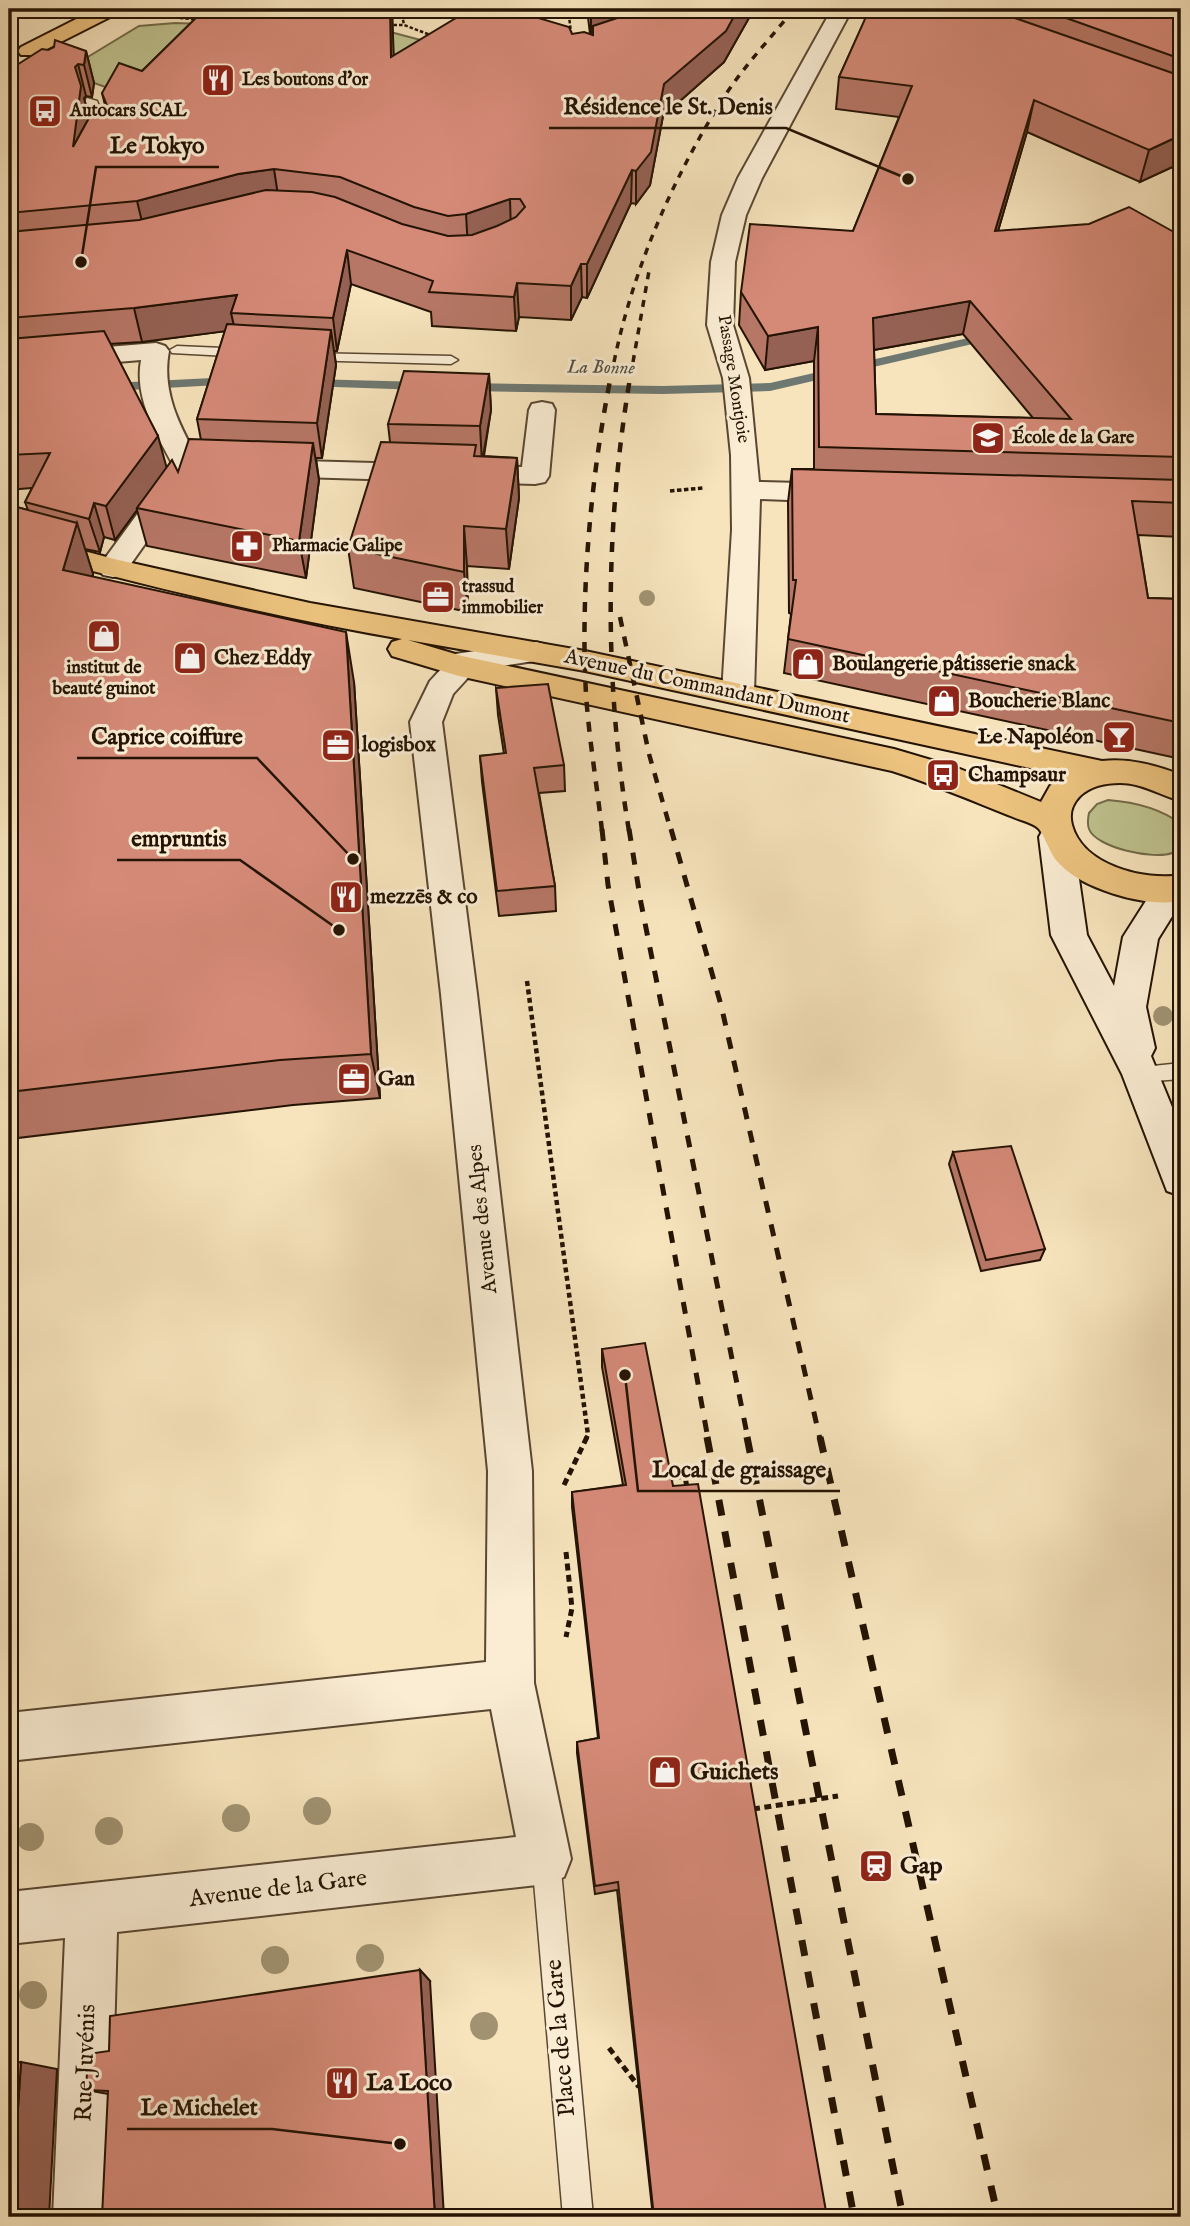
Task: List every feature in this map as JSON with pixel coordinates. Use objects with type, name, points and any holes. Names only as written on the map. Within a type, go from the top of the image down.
[{"type":"main road","points":[[15,72],[25,66],[30,58],[18,47],[111,9]]},
{"type":"main road","name":"Avenue du Commandant Dumont","points":[[9,540],[113,568],[310,613],[536,652],[738,692],[1101,772],[1121,771],[1147,776],[1181,789]]},
{"type":"main road","name":"Avenue du Commandant Dumont","points":[[9,558],[113,568]]},
{"type":"main road","name":"Avenue du Commandant Dumont","points":[[310,613],[386,644],[459,666],[894,760],[943,775],[1054,829]]},
{"type":"main road","points":[[1101,772],[1076,781],[1063,792],[1055,805],[1054,829],[1072,856],[1089,869],[1112,880],[1175,889]]},
{"type":"street","name":"Passage Montjoie","points":[[738,692],[746,530],[745,455],[738,388],[720,326],[723,261],[734,215],[750,178],[842,9]]},
{"type":"street","points":[[9,363],[162,353],[152,377],[159,411],[201,466],[113,568]]},
{"type":"street","points":[[243,467],[535,476],[542,411]]},
{"type":"street","points":[[745,490],[867,494]]},
{"type":"street","points":[[459,666],[476,658],[536,652]]},
{"type":"street","name":"Avenue des Alpes","points":[[459,666],[429,707],[426,722],[510,1471],[510,1684],[547,1860]]},
{"type":"street","points":[[1054,829],[1069,935],[1140,1074],[1181,1178]]},
{"type":"street","points":[[1140,1074],[1128,1007],[1134,968],[1141,937],[1175,889]]},
{"type":"street","points":[[9,1737],[510,1684]]},
{"type":"street","name":"Avenue de la Gare","points":[[9,1918],[547,1860]]},
{"type":"street","name":"Rue Juvénis","points":[[81,2217],[92,1909]]},
{"type":"lane","points":[[91,100],[107,139]]},
{"type":"lane","points":[[162,353],[256,354]]},
{"type":"lane","points":[[295,356],[451,360]]},
{"type":"lane","points":[[1140,1074],[1181,1071]]},
{"type":"lane","name":"Place de la Gare","points":[[547,1860],[578,2217]]},
{"type":"path","points":[[401,9],[404,25]]},
{"type":"path","points":[[559,31],[571,32],[568,9]]},
{"type":"path","points":[[145,15],[206,20]]},
{"type":"path","points":[[377,24],[404,25],[439,38]]},
{"type":"path","points":[[527,981],[588,1435],[559,1495]]},
{"type":"path","points":[[653,1481],[685,1476],[687,1490]]},
{"type":"path","points":[[564,1644],[572,1608],[565,1546]]},
{"type":"path","points":[[743,1811],[838,1796]]},
{"type":"path","points":[[602,2038],[639,2087]]},
{"type":"green space","points":[[175,23],[383,30],[428,42],[396,66],[125,94],[63,72],[139,26]]},
{"type":"green space","points":[[1108,800],[1146,807],[1173,818],[1181,824],[1181,847],[1172,853],[1153,855],[1127,851],[1103,842],[1089,829],[1088,817],[1097,804]]},
{"type":"building","points":[[205,9],[390,9],[391,57],[471,9],[508,9],[569,27],[572,34],[584,32],[593,35],[593,26],[617,18],[629,9],[738,9],[726,31],[664,84],[651,152],[636,171],[632,170],[587,264],[581,264],[571,286],[517,283],[514,297],[429,292],[433,281],[347,250],[333,318],[231,313],[237,295],[134,308],[9,318],[9,232],[139,220],[266,190],[312,192],[335,197],[402,224],[448,236],[472,235],[497,226],[516,217],[525,207],[520,199],[510,199],[466,214],[448,216],[414,207],[340,177],[274,169],[238,174],[137,201],[9,213],[9,70],[42,49],[54,47],[55,40],[86,51],[84,65],[78,64],[75,67],[81,86],[73,147],[94,109],[104,112],[108,108],[102,93],[119,63],[142,71]]},
{"type":"building","points":[[989,9],[1181,76],[1181,135],[1149,150],[1034,100],[995,231],[1089,224],[1129,207],[1181,236],[1181,457],[819,447],[818,327],[768,336],[741,292],[750,224],[853,231],[912,86],[839,77],[869,10]],"holes":[[[970,301],[1071,419],[876,414],[873,318]]]},
{"type":"building","points":[[1041,9],[1181,9],[1181,59]]},
{"type":"building","points":[[227,324],[331,330],[317,423],[197,419]]},
{"type":"building","points":[[104,331],[158,436],[106,506],[94,503],[89,519],[25,502],[50,453],[9,455],[9,339]]},
{"type":"building","points":[[404,371],[489,374],[480,426],[388,424]]},
{"type":"building","points":[[189,439],[313,443],[299,541],[137,508],[172,460],[178,472]]},
{"type":"building","points":[[381,442],[476,445],[474,456],[517,458],[506,529],[464,526],[464,572],[348,548]]},
{"type":"building","points":[[792,469],[1181,480],[1181,503],[1132,501],[1148,598],[1181,599],[1181,723],[788,639],[796,580],[793,580]]},
{"type":"building","points":[[9,505],[77,523],[63,570],[346,632],[371,1054],[280,1060],[9,1092]]},
{"type":"building","points":[[548,684],[564,765],[534,768],[555,886],[497,891],[480,756],[506,753],[496,688]]},
{"type":"building","points":[[1011,1146],[1045,1249],[986,1260],[953,1152]]},
{"type":"building","points":[[645,1343],[673,1486],[698,1484],[827,2217],[654,2217],[618,1882],[595,1886],[577,1742],[599,1738],[572,1492],[626,1485],[602,1349]]},
{"type":"building","points":[[420,1970],[435,2217],[102,2217],[108,2091],[86,2090],[88,2054],[109,2051],[110,2016]]},
{"type":"building","points":[[21,2062],[11,2217],[9,2217],[9,2064]]},
{"type":"waterway","name":"La Bonne","points":[[467,387],[663,390],[770,387],[990,337]]},
{"type":"waterway","name":"La Bonne","points":[[111,387],[233,381]]},
{"type":"waterway","name":"La Bonne","points":[[310,383],[422,386]]},
{"type":"railway","points":[[614,362],[644,258],[688,159],[732,86],[794,9]]},
{"type":"railway","points":[[633,362],[649,271]]},
{"type":"railway","points":[[602,831],[586,694],[586,569],[594,484],[614,361]]},
{"type":"railway","points":[[629,831],[615,714],[611,596],[617,478],[633,361]]},
{"type":"railway","points":[[620,617],[649,754],[671,831]]},
{"type":"railway","points":[[602,829],[608,885],[708,1439]]},
{"type":"railway","points":[[629,829],[641,903],[748,1439]]},
{"type":"railway","points":[[671,829],[721,1005],[820,1439]]},
{"type":"railway","points":[[707,1437],[854,2217]]},
{"type":"railway","points":[[747,1437],[903,2217]]},
{"type":"railway","points":[[820,1437],[998,2217]]},
{"type":"place","name":"Les boutons d'or","points":[[218,80]]},
{"type":"place","name":"Autocars SCAL","points":[[45,111]]},
{"type":"place","name":"Résidence le St. Denis","points":[[908,179]]},
{"type":"place","name":"Le Tokyo","points":[[81,262]]},
{"type":"place","name":"École de la Gare","points":[[988,438]]},
{"type":"place","name":"Pharmacie Galipe","points":[[247,546]]},
{"type":"place","name":"trassud immobilier","points":[[438,597]]},
{"type":"place","name":"institut de beauté guinot","points":[[104,636]]},
{"type":"place","name":"Chez Eddy","points":[[190,658]]},
{"type":"place","name":"Boulangerie pâtisserie snack","points":[[808,664]]},
{"type":"place","name":"Boucherie Blanc","points":[[944,701]]},
{"type":"place","name":"Le Napoléon","points":[[1119,737]]},
{"type":"place","name":"logisbox","points":[[338,745]]},
{"type":"place","name":"Champsaur","points":[[943,775]]},
{"type":"place","name":"Caprice coiffure","points":[[353,859]]},
{"type":"place","name":"mezzēs & co","points":[[346,897]]},
{"type":"place","name":"empruntis","points":[[339,930]]},
{"type":"place","name":"Gan","points":[[354,1079]]},
{"type":"place","name":"Local de graissage","points":[[625,1375]]},
{"type":"place","name":"Guichets","points":[[665,1772]]},
{"type":"place","name":"Gap","points":[[876,1866]]},
{"type":"place","name":"La Loco","points":[[342,2083]]},
{"type":"place","name":"Le Michelet","points":[[400,2144]]}]
